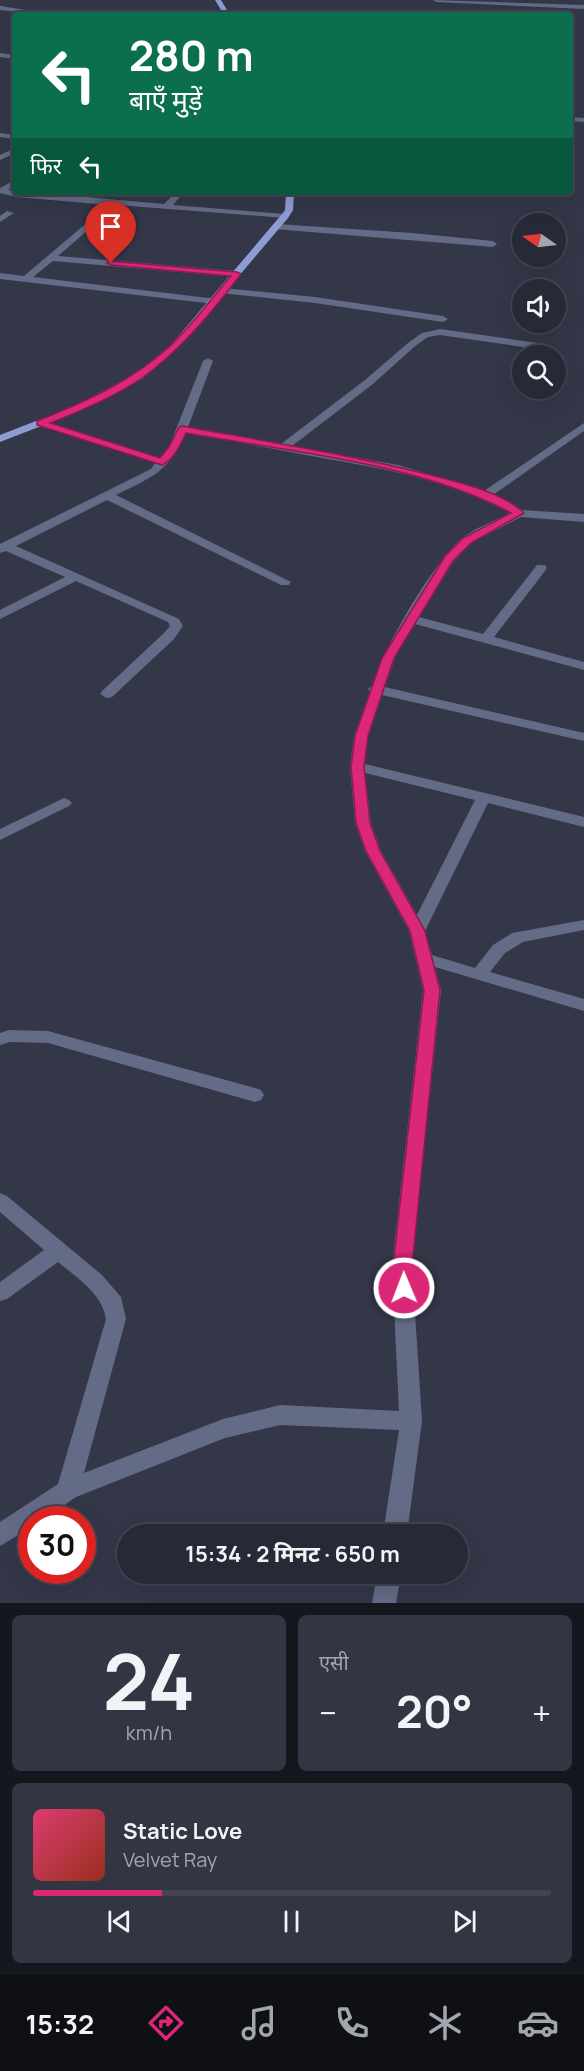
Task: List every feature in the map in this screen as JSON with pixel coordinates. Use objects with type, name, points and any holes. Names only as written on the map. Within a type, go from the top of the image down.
[{"type":"main road","points":[[0,439],[76,409],[138,376],[174,347],[277,227],[289,210],[290,195]]},
{"type":"street","points":[[436,0],[584,7]]},
{"type":"street","points":[[0,8],[26,12]]},
{"type":"street","points":[[12,184],[1,191],[12,194]]},
{"type":"street","points":[[17,195],[285,216]]},
{"type":"street","points":[[166,206],[177,195]]},
{"type":"street","points":[[26,279],[116,202]]},
{"type":"street","points":[[0,220],[10,213]]},
{"type":"street","points":[[277,227],[349,233],[416,234],[493,244]]},
{"type":"street","points":[[52,258],[237,274]]},
{"type":"street","points":[[0,276],[214,301]]},
{"type":"street","points":[[223,291],[315,300],[443,319]]},
{"type":"street","points":[[283,447],[369,382],[425,335],[440,332],[530,345]]},
{"type":"street","points":[[3,547],[141,480],[154,471],[174,448],[208,362]]},
{"type":"street","points":[[41,423],[162,462]]},
{"type":"street","points":[[485,495],[584,426]]},
{"type":"street","points":[[182,429],[398,468],[459,485],[485,495],[519,513],[584,518]]},
{"type":"street","points":[[107,495],[285,582]]},
{"type":"street","points":[[396,1524],[411,1422],[402,1266],[432,990],[417,931],[373,851],[363,823],[357,767],[361,736],[375,689],[388,658],[449,559],[467,540],[519,513]]},
{"type":"street","points":[[3,547],[173,619],[177,626],[169,636],[107,694]]},
{"type":"street","points":[[486,639],[541,568]]},
{"type":"street","points":[[0,615],[76,576]]},
{"type":"street","points":[[411,619],[584,666]]},
{"type":"street","points":[[375,689],[584,737]]},
{"type":"street","points":[[357,767],[584,822]]},
{"type":"street","points":[[417,931],[483,798]]},
{"type":"street","points":[[0,835],[64,803]]},
{"type":"street","points":[[479,975],[499,949],[518,937],[584,925]]},
{"type":"street","points":[[424,959],[584,1005]]},
{"type":"street","points":[[0,1039],[9,1036],[48,1037],[255,1095]]},
{"type":"street","points":[[0,1201],[94,1281],[114,1303],[116,1319],[68,1490]]},
{"type":"street","points":[[0,1293],[58,1250]]},
{"type":"street","points":[[0,1535],[68,1490],[223,1429],[280,1415],[411,1422]]},
{"type":"street","points":[[384,1603],[387,1584]]},
{"type":"route","points":[[111,263],[237,274],[174,347],[138,376],[76,409],[41,423],[162,462],[174,448],[182,429],[398,468],[459,485],[485,495],[519,513],[467,540],[449,559],[388,658],[375,689],[361,736],[357,767],[363,823],[373,851],[417,931],[432,990],[402,1266],[404,1288]]}]
